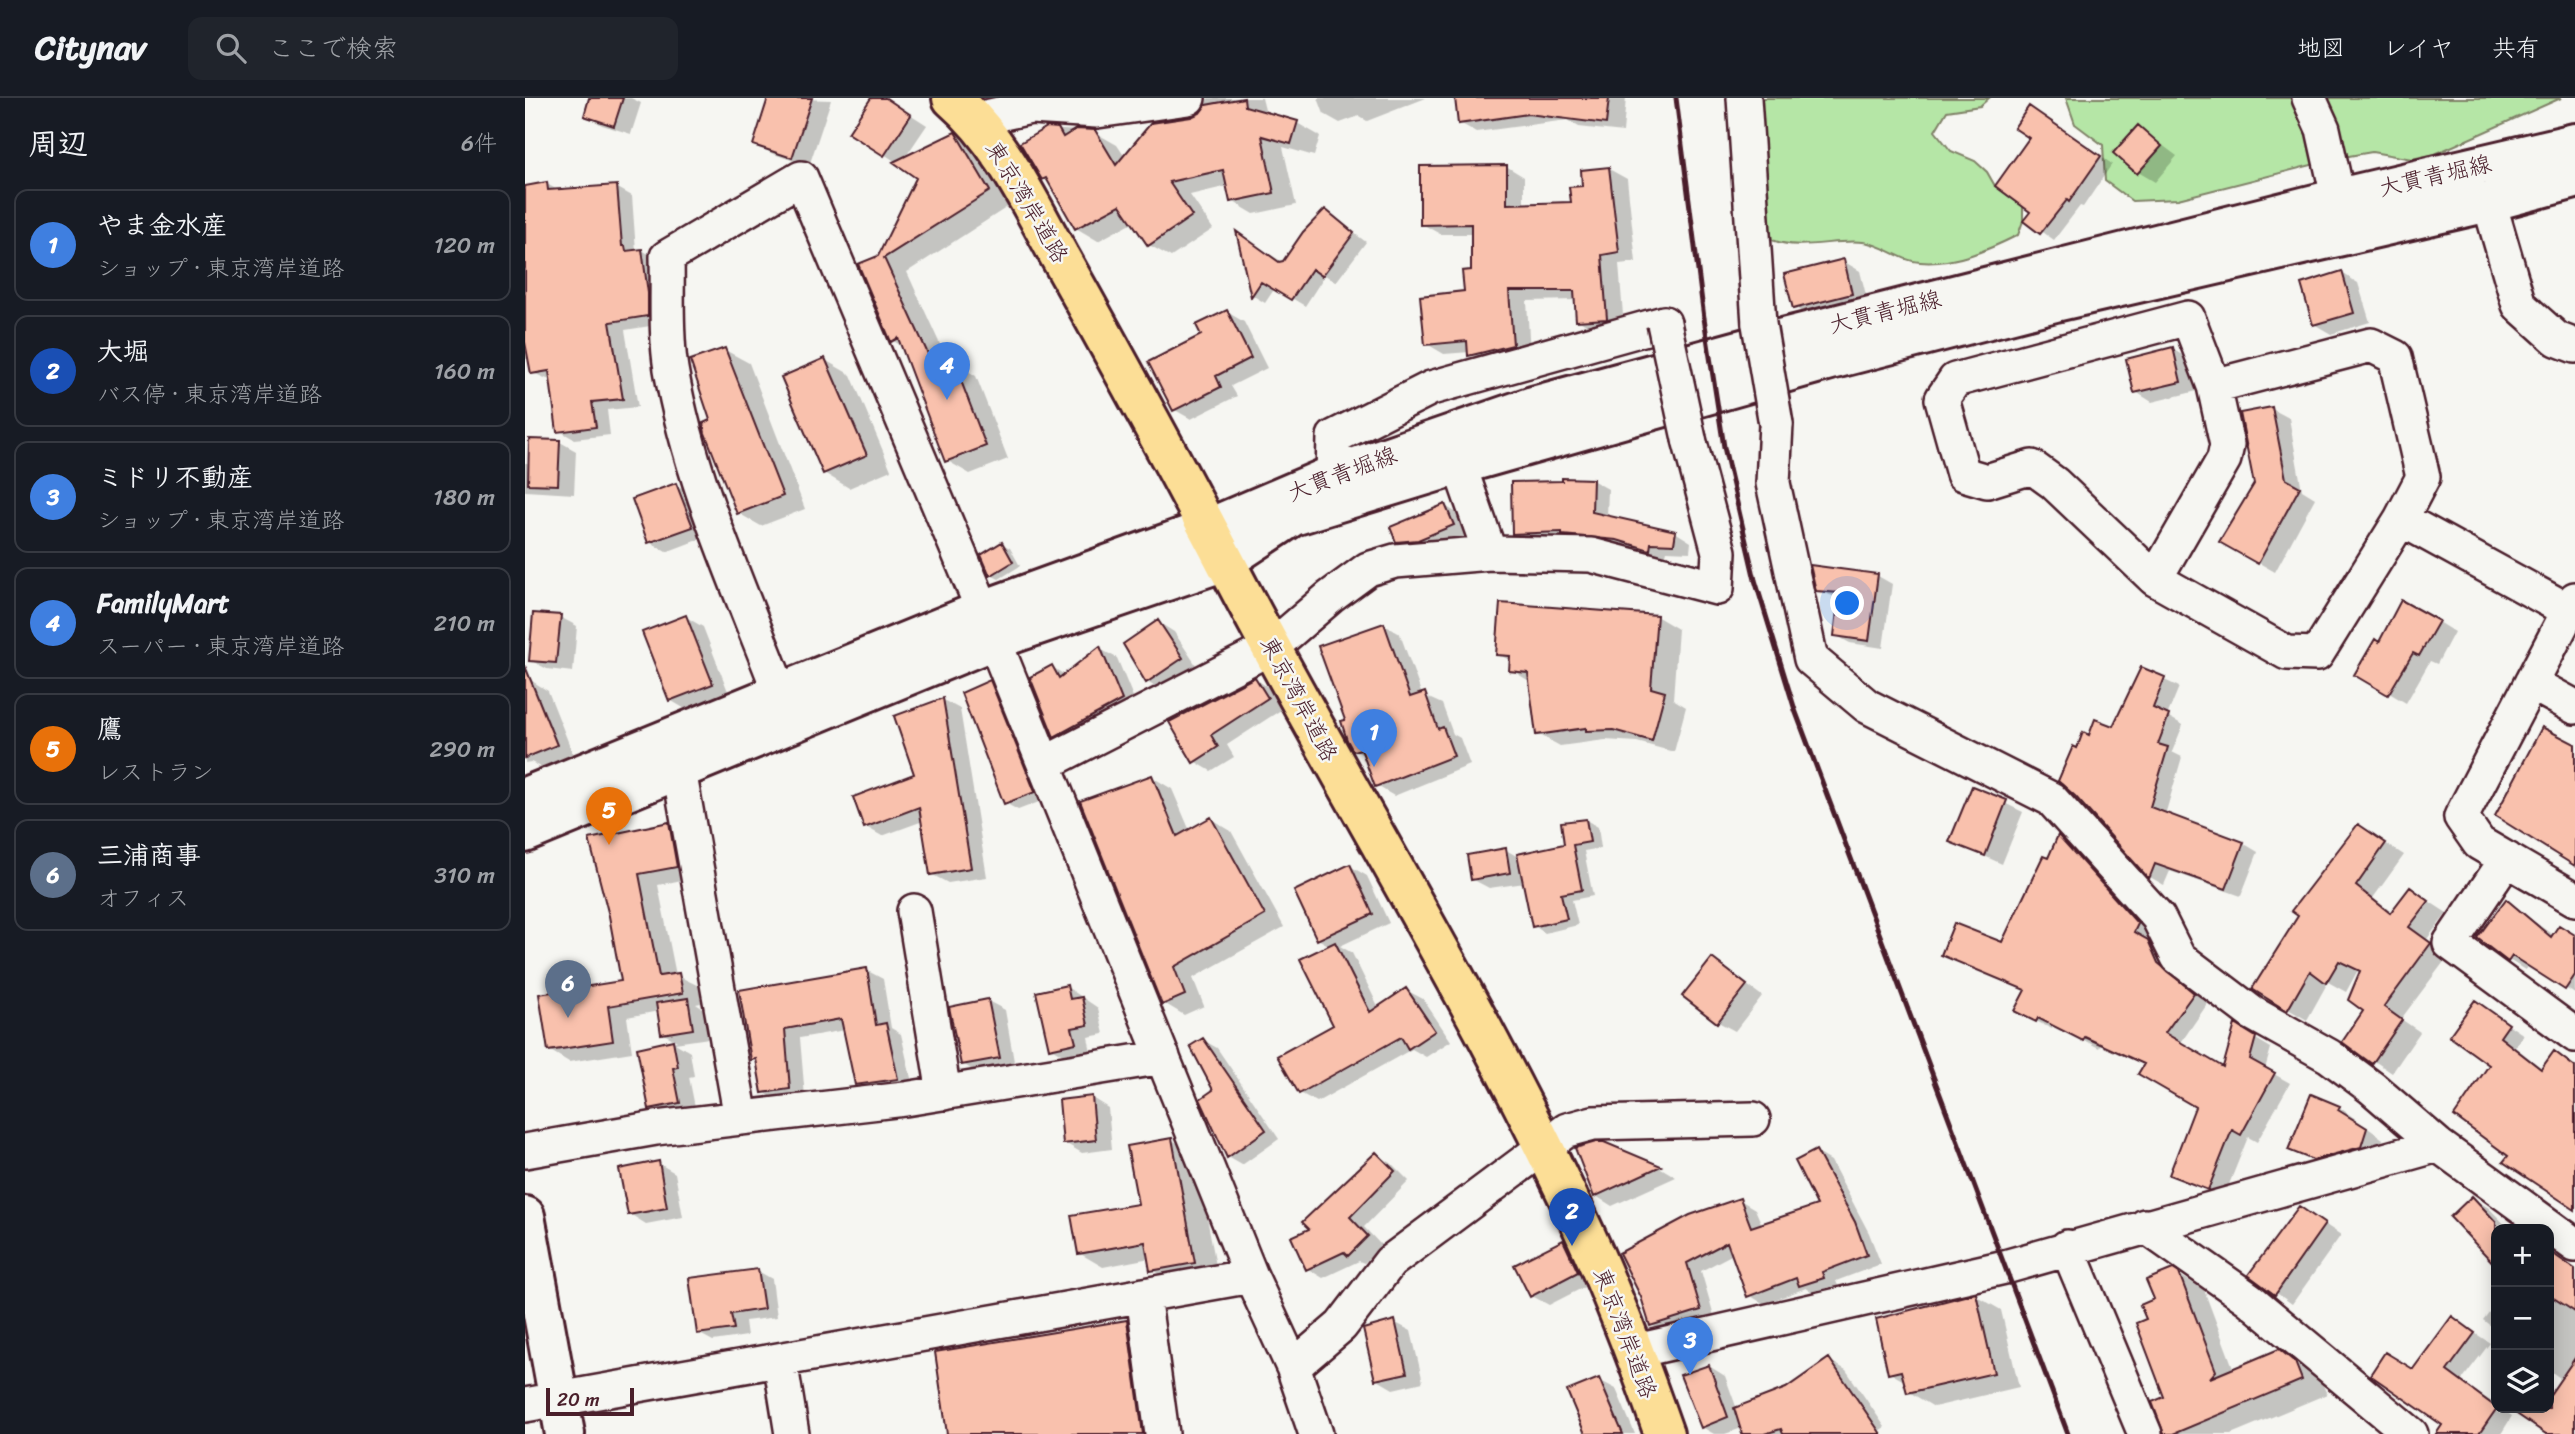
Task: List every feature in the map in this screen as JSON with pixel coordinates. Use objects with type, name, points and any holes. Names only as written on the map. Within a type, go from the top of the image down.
[{"type":"highway","name":"東京湾岸道路","points":[[964,109],[1006,162],[1544,1149],[1636,1351],[1664,1434]]},
{"type":"main road","name":"大貫青堀線","points":[[1217,545],[1293,516],[1459,465],[2342,216],[2575,143]]},
{"type":"main road","name":"大貫青堀線","points":[[1217,545],[1333,475],[1533,406],[1787,337],[2342,216],[2489,202],[2575,178]]},
{"type":"main road","points":[[525,797],[780,693],[989,625],[1217,545]]},
{"type":"main road","points":[[525,833],[679,770],[989,625]]},
{"type":"main road","points":[[525,1216],[550,1412]]},
{"type":"street","points":[[964,109],[1031,107],[1097,111],[1188,98]]},
{"type":"street","points":[[1744,98],[1759,324],[1776,424],[1773,483],[1811,659],[1867,706],[2051,799],[2158,917],[2178,957],[2252,1013],[2329,1056],[2372,1087],[2438,1145],[2575,1245]]},
{"type":"street","points":[[2309,98],[2323,129],[2342,216]]},
{"type":"street","points":[[780,693],[703,491],[685,428],[671,367],[667,257],[801,177],[989,625],[1251,1276],[1293,1367],[1316,1434]]},
{"type":"street","points":[[2489,202],[2519,304],[2557,339],[2575,346]]},
{"type":"street","points":[[2155,579],[2224,459],[2227,445],[2214,386],[2188,318],[1955,380],[1942,399],[1963,474],[1987,481],[2032,467],[2054,483],[2155,579],[2287,653],[2317,654],[2401,519],[2423,477],[2395,357],[2371,345],[2214,386]]},
{"type":"street","points":[[1044,764],[1272,647],[1329,597],[1368,569],[1395,561],[1490,553],[1591,555],[1717,588],[1719,552],[1689,439],[1664,323],[1431,388],[1334,437],[1333,475]]},
{"type":"street","points":[[1459,465],[1490,553]]},
{"type":"street","points":[[2401,519],[2572,605],[2461,817],[2479,843],[2575,899]]},
{"type":"street","points":[[2531,682],[2575,706]]},
{"type":"street","points":[[679,770],[741,1118]]},
{"type":"street","points":[[2507,859],[2450,943],[2575,1035]]},
{"type":"street","points":[[914,911],[944,1093]]},
{"type":"street","points":[[525,1151],[656,1128],[944,1093],[1163,1057]]},
{"type":"street","points":[[1293,1367],[1341,1326],[1390,1262],[1567,1130],[1593,1124],[1753,1119]]},
{"type":"street","points":[[1636,1351],[2005,1267],[2067,1247],[2438,1145]]},
{"type":"street","points":[[2145,1226],[2249,1299],[2411,1434]]},
{"type":"street","points":[[2067,1247],[2145,1434]]},
{"type":"street","points":[[550,1412],[780,1360],[1251,1276]]},
{"type":"street","points":[[1143,1295],[1162,1434]]},
{"type":"street","points":[[780,1360],[792,1434]]},
{"type":"green space","points":[[1757,98],[1989,98],[1980,106],[1947,111],[1935,131],[1951,151],[1975,161],[1987,172],[1995,186],[2023,206],[2023,221],[2018,235],[1971,255],[1933,262],[1913,261],[1863,242],[1794,245],[1772,240],[1761,181]]},
{"type":"green space","points":[[2066,98],[2561,98],[2435,154],[2412,159],[2372,152],[2178,199],[2132,201],[2105,181],[2103,145],[2075,124]]},
{"type":"building","points":[[589,98],[623,98],[614,126],[584,116]]},
{"type":"building","points":[[768,98],[812,98],[792,158],[753,145]]},
{"type":"building","points":[[871,98],[886,98],[911,115],[884,156],[848,133]]},
{"type":"building","points":[[1244,98],[1245,106],[1298,121],[1291,144],[1262,136],[1274,193],[1230,202],[1223,170],[1169,182],[1192,216],[1148,246],[1120,205],[1075,229],[1046,178],[1042,180],[1020,143],[1047,127],[1058,128],[1063,137],[1076,129],[1095,130],[1116,165],[1151,123],[1191,117],[1200,113],[1206,105]]},
{"type":"building","points":[[1455,98],[1609,98],[1606,124],[1528,114],[1458,124]]},
{"type":"building","points":[[2029,106],[2101,156],[2069,202],[2067,200],[2040,234],[2023,221],[2030,212],[1995,186],[2029,138],[2014,128]]},
{"type":"building","points":[[2138,125],[2162,146],[2137,174],[2113,153]]},
{"type":"building","points":[[955,132],[990,191],[884,258],[934,367],[953,360],[986,446],[945,462],[898,338],[891,342],[858,264],[878,256],[916,178],[893,162]]},
{"type":"building","points":[[1507,165],[1507,204],[1571,202],[1569,187],[1582,186],[1581,170],[1609,167],[1619,252],[1602,255],[1607,319],[1576,321],[1574,291],[1509,291],[1513,345],[1468,356],[1467,341],[1425,345],[1420,296],[1464,291],[1462,271],[1471,270],[1471,224],[1420,225],[1420,166]]},
{"type":"building","points":[[547,182],[548,190],[617,185],[622,246],[625,246],[626,251],[642,249],[648,293],[648,316],[610,322],[623,399],[592,402],[596,427],[557,432],[549,371],[531,374],[525,342],[525,186]]},
{"type":"building","points":[[1325,209],[1354,233],[1322,276],[1312,269],[1291,300],[1261,282],[1251,297],[1236,231],[1279,262],[1283,261],[1303,232]]},
{"type":"building","points":[[1844,259],[1852,294],[1793,309],[1784,274]]},
{"type":"building","points":[[2342,271],[2354,313],[2313,325],[2301,284]]},
{"type":"building","points":[[1227,310],[1251,358],[1216,376],[1221,387],[1173,411],[1148,362],[1201,335],[1196,325]]},
{"type":"building","points":[[2173,347],[2181,382],[2134,393],[2126,359]]},
{"type":"building","points":[[725,348],[783,496],[737,514],[705,433],[703,423],[710,420],[690,360]]},
{"type":"building","points":[[825,358],[867,455],[823,474],[781,377]]},
{"type":"building","points":[[2272,407],[2286,479],[2300,487],[2258,564],[2219,542],[2254,484],[2240,413]]},
{"type":"building","points":[[529,439],[560,440],[558,485],[528,484]]},
{"type":"building","points":[[1562,478],[1593,479],[1592,512],[1676,531],[1674,544],[1651,543],[1650,550],[1617,540],[1562,535],[1562,532],[1512,534],[1511,482],[1562,481]]},
{"type":"building","points":[[676,483],[693,527],[648,543],[632,499]]},
{"type":"building","points":[[1445,504],[1454,525],[1418,540],[1396,542],[1390,527]]},
{"type":"building","points":[[1002,542],[1013,562],[990,576],[981,555]]},
{"type":"building","points":[[1810,565],[1878,574],[1869,641],[1834,636],[1839,593],[1816,591]]},
{"type":"building","points":[[2401,600],[2439,621],[2419,656],[2413,653],[2388,695],[2354,675],[2375,639],[2379,642]]},
{"type":"building","points":[[1500,603],[1657,615],[1651,688],[1665,692],[1652,741],[1613,730],[1586,731],[1586,728],[1536,735],[1528,673],[1509,671],[1510,656],[1496,655]]},
{"type":"building","points":[[533,613],[561,615],[556,663],[529,661]]},
{"type":"building","points":[[686,615],[713,684],[669,701],[642,632]]},
{"type":"building","points":[[1158,620],[1183,658],[1146,683],[1123,644]]},
{"type":"building","points":[[1384,623],[1410,697],[1425,692],[1438,729],[1443,727],[1454,756],[1375,787],[1361,749],[1353,751],[1347,740],[1341,721],[1345,720],[1318,646]]},
{"type":"building","points":[[1100,646],[1122,700],[1054,737],[1030,677],[1052,665],[1059,678]]},
{"type":"building","points":[[525,666],[557,745],[525,758]]},
{"type":"building","points":[[2141,667],[2165,677],[2153,708],[2169,715],[2158,744],[2168,747],[2150,807],[2244,842],[2226,889],[2155,864],[2149,879],[2075,796],[2058,781],[2073,746],[2077,748],[2083,732],[2089,735],[2095,719],[2113,726]]},
{"type":"building","points":[[1255,677],[1268,698],[1211,735],[1218,747],[1193,763],[1169,722]]},
{"type":"building","points":[[990,680],[1035,792],[1004,804],[961,693]]},
{"type":"building","points":[[943,698],[971,868],[930,875],[919,807],[864,828],[853,797],[914,774],[894,716]]},
{"type":"building","points":[[2542,727],[2575,744],[2575,866],[2495,816]]},
{"type":"building","points":[[1152,775],[1177,836],[1211,817],[1265,915],[1174,967],[1185,995],[1162,1005],[1080,801]]},
{"type":"building","points":[[1972,786],[2007,800],[1985,856],[1949,842]]},
{"type":"building","points":[[1586,819],[1590,842],[1573,845],[1582,890],[1561,894],[1567,919],[1532,927],[1517,854],[1564,844],[1561,822]]},
{"type":"building","points":[[669,822],[677,867],[639,874],[659,976],[679,973],[683,993],[608,1006],[613,1041],[548,1051],[539,994],[621,981],[609,916],[589,839]]},
{"type":"building","points":[[2358,824],[2386,843],[2356,886],[2390,913],[2410,887],[2429,901],[2409,927],[2431,943],[2384,1007],[2402,1020],[2372,1064],[2342,1042],[2363,1011],[2348,1000],[2360,971],[2339,961],[2326,983],[2310,971],[2287,1011],[2252,989],[2298,916],[2291,911]]},
{"type":"building","points":[[2058,835],[2138,924],[2134,932],[2148,940],[2158,963],[2194,993],[2165,1033],[2223,1067],[2235,1024],[2256,1037],[2250,1059],[2275,1073],[2241,1135],[2232,1130],[2208,1190],[2169,1175],[2195,1107],[2138,1074],[2144,1064],[2085,1037],[2083,1041],[2038,1018],[2036,1022],[2014,1011],[2025,990],[1941,955],[1954,923],[2002,942],[2043,856],[2048,858]]},
{"type":"building","points":[[1506,848],[1510,873],[1471,880],[1467,855]]},
{"type":"building","points":[[1350,864],[1373,914],[1317,940],[1294,891]]},
{"type":"building","points":[[2506,899],[2551,937],[2559,925],[2575,935],[2575,975],[2565,990],[2512,956],[2508,962],[2477,938]]},
{"type":"building","points":[[1335,942],[1370,1012],[1406,988],[1435,1031],[1408,1049],[1401,1037],[1299,1094],[1277,1056],[1333,1025],[1300,959]]},
{"type":"building","points":[[1712,958],[1747,985],[1717,1023],[1682,996]]},
{"type":"building","points":[[867,968],[876,1025],[886,1023],[898,1079],[855,1085],[841,1019],[785,1029],[790,1089],[762,1093],[756,1059],[751,1060],[739,990]]},
{"type":"building","points":[[1067,985],[1070,999],[1082,997],[1088,1025],[1072,1028],[1076,1043],[1049,1049],[1036,992]]},
{"type":"building","points":[[688,998],[693,1029],[661,1034],[656,1003]]},
{"type":"building","points":[[988,999],[1000,1058],[961,1065],[949,1007]]},
{"type":"building","points":[[2475,1000],[2509,1024],[2500,1037],[2541,1069],[2554,1051],[2575,1067],[2575,1210],[2503,1162],[2508,1156],[2454,1116],[2489,1065],[2449,1036]]},
{"type":"building","points":[[1203,1038],[1266,1130],[1227,1158],[1200,1099],[1213,1090],[1190,1046]]},
{"type":"building","points":[[673,1040],[678,1067],[673,1068],[680,1103],[649,1109],[637,1048]]},
{"type":"building","points":[[2311,1094],[2340,1106],[2338,1110],[2367,1128],[2361,1147],[2313,1160],[2288,1150]]},
{"type":"building","points":[[1092,1096],[1096,1140],[1063,1144],[1059,1100]]},
{"type":"building","points":[[1172,1138],[1195,1263],[1150,1271],[1145,1242],[1078,1254],[1071,1215],[1138,1204],[1127,1146]]},
{"type":"building","points":[[1604,1142],[1661,1166],[1594,1197],[1575,1148]]},
{"type":"building","points":[[1816,1150],[1855,1222],[1867,1255],[1822,1272],[1824,1278],[1799,1286],[1796,1278],[1747,1297],[1727,1242],[1687,1263],[1701,1310],[1650,1326],[1641,1297],[1619,1253],[1690,1215],[1740,1198],[1751,1227],[1817,1205],[1795,1161]]},
{"type":"building","points":[[1376,1152],[1395,1171],[1350,1217],[1368,1236],[1348,1256],[1344,1252],[1306,1270],[1291,1237],[1309,1229],[1302,1222]]},
{"type":"building","points":[[659,1161],[667,1208],[628,1215],[619,1169]]},
{"type":"building","points":[[2472,1196],[2496,1222],[2491,1224],[2491,1261],[2450,1217]]},
{"type":"building","points":[[2299,1206],[2325,1224],[2275,1295],[2248,1275]]},
{"type":"building","points":[[1563,1240],[1578,1272],[1530,1297],[1514,1265]]},
{"type":"building","points":[[2554,1254],[2575,1269],[2575,1312],[2554,1298]]},
{"type":"building","points":[[758,1269],[764,1309],[731,1314],[734,1329],[697,1334],[689,1278]]},
{"type":"building","points":[[2173,1269],[2179,1273],[2216,1371],[2210,1378],[2279,1349],[2295,1362],[2302,1380],[2173,1434],[2164,1434],[2152,1402],[2164,1397],[2136,1323],[2146,1319],[2140,1305],[2154,1299],[2146,1280]]},
{"type":"building","points":[[1976,1293],[1994,1373],[1907,1393],[1901,1371],[1888,1374],[1876,1319]]},
{"type":"building","points":[[2452,1316],[2475,1333],[2447,1371],[2491,1404],[2491,1413],[2494,1413],[2479,1434],[2436,1434],[2442,1425],[2370,1375],[2385,1352],[2413,1369]]},
{"type":"building","points":[[1127,1320],[1143,1434],[947,1434],[935,1352]]},
{"type":"building","points":[[1395,1320],[1407,1373],[1375,1380],[1363,1329]]},
{"type":"building","points":[[1829,1358],[1881,1434],[1783,1434],[1781,1429],[1764,1434],[1742,1434],[1734,1408],[1786,1388]]},
{"type":"building","points":[[2575,1358],[2575,1434],[2546,1434],[2515,1413],[2554,1413],[2554,1389]]},
{"type":"building","points":[[1709,1365],[1728,1417],[1701,1428],[1680,1375]]},
{"type":"building","points":[[1599,1378],[1623,1434],[1585,1434],[1567,1391]]},
{"type":"railway","points":[[1676,98],[1704,318],[1724,447],[1755,580],[1795,710],[2068,1434]]},
{"type":"place","name":"FamilyMart","points":[[947,400]]},
{"type":"place","name":"やま金水産","points":[[1374,767]]},
{"type":"place","name":"鷹","points":[[609,845]]},
{"type":"place","name":"三浦商事","points":[[568,1018]]},
{"type":"place","name":"大堀","points":[[1572,1246]]},
{"type":"place","name":"ミドリ不動産","points":[[1690,1375]]}]
